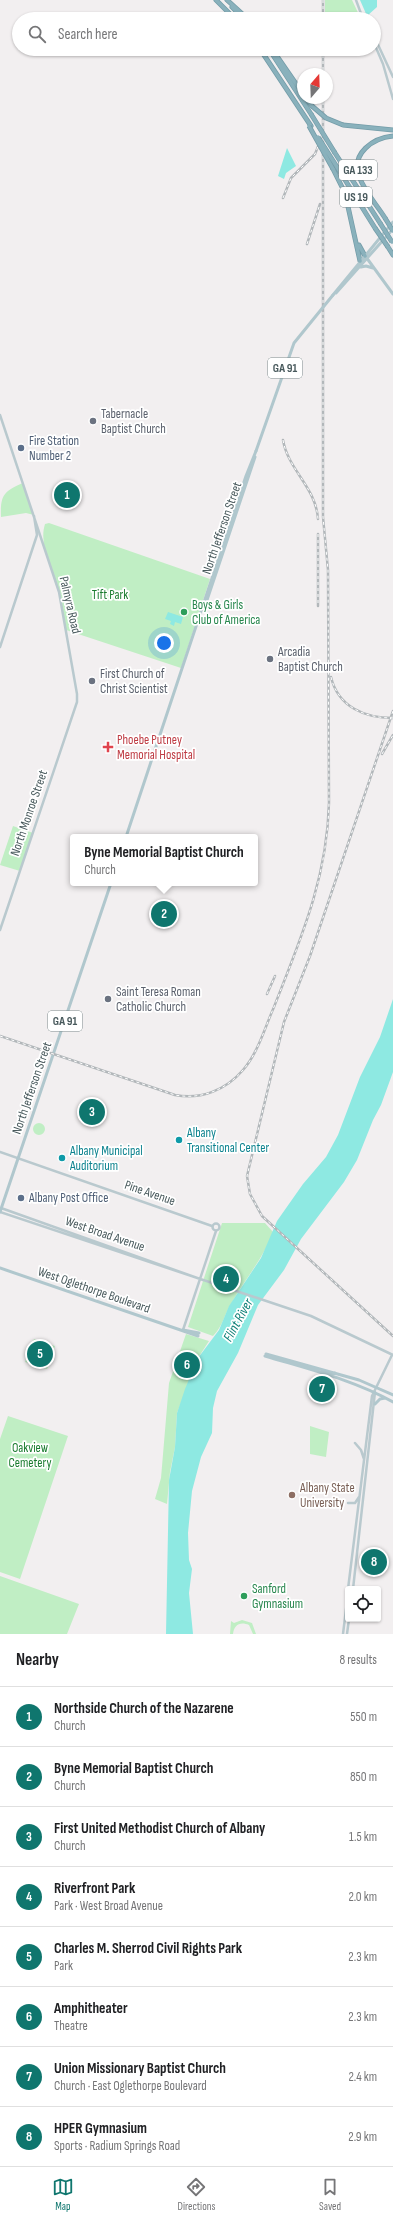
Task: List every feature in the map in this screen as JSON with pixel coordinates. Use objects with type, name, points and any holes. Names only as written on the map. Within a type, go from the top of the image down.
[{"type":"highway","points":[[216,0],[228,12]]},
{"type":"highway","points":[[226,0],[237,12]]},
{"type":"highway","points":[[226,0],[240,12]]},
{"type":"highway","points":[[265,56],[308,121],[335,168],[345,194],[360,261]]},
{"type":"highway","name":"US 19","points":[[273,56],[392,243]]},
{"type":"highway","points":[[277,56],[297,85]]},
{"type":"highway","points":[[310,104],[326,118],[343,126],[387,130],[393,128]]},
{"type":"highway","name":"GA 133","points":[[393,137],[385,136],[374,140],[362,151],[358,170],[361,180],[393,230]]},
{"type":"highway","name":"US 19","points":[[335,168],[393,255]]},
{"type":"highway","points":[[356,238],[366,257]]},
{"type":"main road","points":[[356,0],[361,12]]},
{"type":"main road","points":[[381,49],[393,76]]},
{"type":"main road","points":[[379,56],[388,78],[393,99]]},
{"type":"main road","name":"North Jefferson Street","points":[[333,295],[358,269],[393,222]]},
{"type":"main road","name":"North Jefferson Street","points":[[127,834],[203,610],[212,577],[294,343],[360,261],[393,230]]},
{"type":"main road","points":[[366,257],[393,294]]},
{"type":"main road","points":[[358,269],[366,266],[375,270]]},
{"type":"main road","name":"Palmyra Road","points":[[0,415],[59,592],[77,702]]},
{"type":"main road","name":"Palmyra Road","points":[[0,647],[37,535],[33,521],[34,515]]},
{"type":"main road","name":"North Monroe Street","points":[[0,930],[77,702]]},
{"type":"main road","name":"North Jefferson Street","points":[[1,1208],[110,886]]},
{"type":"main road","name":"Pine Avenue","points":[[0,1152],[203,1221],[216,1224]]},
{"type":"main road","name":"GA 91","points":[[0,1212],[1,1208]]},
{"type":"main road","name":"West Broad Avenue","points":[[1,1208],[201,1279]]},
{"type":"main road","name":"West Broad Avenue","points":[[0,1212],[296,1311],[329,1324],[392,1355]]},
{"type":"main road","name":"Pine Avenue","points":[[203,1221],[212,1226]]},
{"type":"main road","points":[[183,1330],[216,1231],[219,1227],[216,1224],[212,1226],[216,1231]]},
{"type":"main road","name":"West Oglethorpe Boulevard","points":[[0,1268],[198,1335]]},
{"type":"main road","points":[[393,1396],[377,1387],[336,1372],[265,1355],[375,1392],[393,1402]]},
{"type":"main road","points":[[349,1586],[372,1396],[392,1355]]},
{"type":"main road","points":[[308,1369],[332,1374],[336,1372]]},
{"type":"main road","points":[[353,1586],[375,1404],[375,1392]]},
{"type":"main road","points":[[375,1404],[380,1399],[386,1398]]},
{"type":"main road","points":[[355,1443],[361,1450],[364,1461]]},
{"type":"main road","points":[[348,1503],[355,1504],[360,1495]]},
{"type":"main road","points":[[343,1634],[345,1618]]},
{"type":"main road","points":[[347,1634],[349,1622]]},
{"type":"green space","points":[[325,0],[352,0],[358,12],[325,12]]},
{"type":"green space","points":[[23,483],[34,515],[26,513],[1,517],[1,504],[4,495],[7,491]]},
{"type":"green space","name":"Tift Park","points":[[49,523],[210,579],[181,668],[66,630],[57,585],[45,550],[43,532],[45,524]]},
{"type":"green space","points":[[13,826],[33,833],[20,871],[0,865]]},
{"type":"green space","points":[[39,1123],[43,1125],[45,1129],[43,1133],[39,1135],[35,1133],[33,1129],[35,1125]]},
{"type":"green space","points":[[222,1223],[265,1223],[273,1232],[259,1260],[236,1295],[219,1328],[213,1336],[188,1327]]},
{"type":"green space","points":[[186,1334],[209,1341],[198,1358],[177,1413],[175,1447],[170,1472],[167,1504],[155,1499],[161,1478],[169,1383]]},
{"type":"green space","points":[[34,1339],[55,1346],[47,1369],[25,1362]]},
{"type":"green space","name":"Oakview Cemetery","points":[[8,1416],[68,1436],[20,1579],[0,1572],[0,1439]]},
{"type":"green space","points":[[310,1426],[329,1432],[326,1457],[310,1454]]},
{"type":"green space","points":[[0,1576],[79,1604],[67,1634],[0,1634]]},
{"type":"green space","points":[[242,1620],[252,1623],[256,1634],[253,1634],[249,1625],[243,1623],[236,1626],[233,1634],[230,1634],[231,1621],[234,1623]]},
{"type":"water","points":[[360,0],[377,0],[377,7],[371,12],[365,12]]},
{"type":"water","points":[[287,148],[296,166],[286,173],[284,179],[278,176]]},
{"type":"water","points":[[168,612],[183,617],[181,624],[175,622],[174,626],[170,624],[171,621],[165,619]]},
{"type":"water","name":"Flint River","points":[[393,999],[393,1072],[381,1105],[373,1120],[357,1160],[344,1182],[301,1239],[284,1270],[258,1305],[238,1353],[217,1391],[213,1408],[212,1433],[201,1457],[192,1491],[188,1533],[189,1560],[192,1569],[189,1593],[193,1634],[166,1634],[169,1480],[175,1447],[177,1413],[185,1389],[198,1358],[219,1330],[229,1306],[261,1258],[277,1221],[303,1184],[326,1157],[338,1135],[360,1077],[380,1037]]},
{"type":"railway","points":[[323,0],[323,12]]},
{"type":"railway","points":[[323,56],[323,68]]},
{"type":"railway","points":[[0,1036],[175,1095],[194,1096],[212,1092],[221,1088],[236,1077],[253,1056],[261,1040],[303,932],[318,883],[327,831],[329,803],[328,570],[323,517],[323,104]]},
{"type":"railway","points":[[283,198],[291,178],[315,154],[321,139]]},
{"type":"railway","points":[[307,244],[320,204]]},
{"type":"railway","points":[[283,440],[290,460],[312,497],[318,519]]},
{"type":"railway","points":[[318,534],[318,606]]},
{"type":"railway","points":[[331,677],[340,696],[354,709],[372,716],[393,718]]},
{"type":"railway","points":[[393,711],[310,956],[284,1022],[247,1176],[250,1194],[262,1216],[393,1336]]},
{"type":"railway","points":[[382,754],[393,735]]},
{"type":"railway","points":[[267,994],[275,976]]},
{"type":"place","name":"Tabernacle Baptist Church","points":[[93,421]]},
{"type":"place","name":"Fire Station Number 2","points":[[21,448]]},
{"type":"place","name":"Northside Church of the Nazarene","points":[[67,495]]},
{"type":"place","name":"Boys & Girls Club of America","points":[[184,612]]},
{"type":"place","name":"Arcadia Baptist Church","points":[[270,659]]},
{"type":"place","name":"First Church of Christ Scientist","points":[[92,681]]},
{"type":"place","name":"Phoebe Putney Memorial Hospital","points":[[108,747]]},
{"type":"place","name":"Byne Memorial Baptist Church","points":[[164,914]]},
{"type":"place","name":"Saint Teresa Roman Catholic Church","points":[[108,999]]},
{"type":"place","name":"First United Methodist Church of Albany","points":[[92,1112]]},
{"type":"place","name":"Albany Transitional Center","points":[[179,1140]]},
{"type":"place","name":"Albany Municipal Auditorium","points":[[62,1158]]},
{"type":"place","name":"Albany Post Office","points":[[21,1198]]},
{"type":"place","name":"Riverfront Park","points":[[226,1279]]},
{"type":"place","name":"Charles M. Sherrod Civil Rights Park","points":[[40,1354]]},
{"type":"place","name":"Amphitheater","points":[[187,1365]]},
{"type":"place","name":"Union Missionary Baptist Church","points":[[322,1389]]},
{"type":"place","name":"Albany State University","points":[[292,1495]]},
{"type":"place","name":"HPER Gymnasium","points":[[374,1562]]},
{"type":"place","name":"Sanford Gymnasium","points":[[244,1596]]}]
